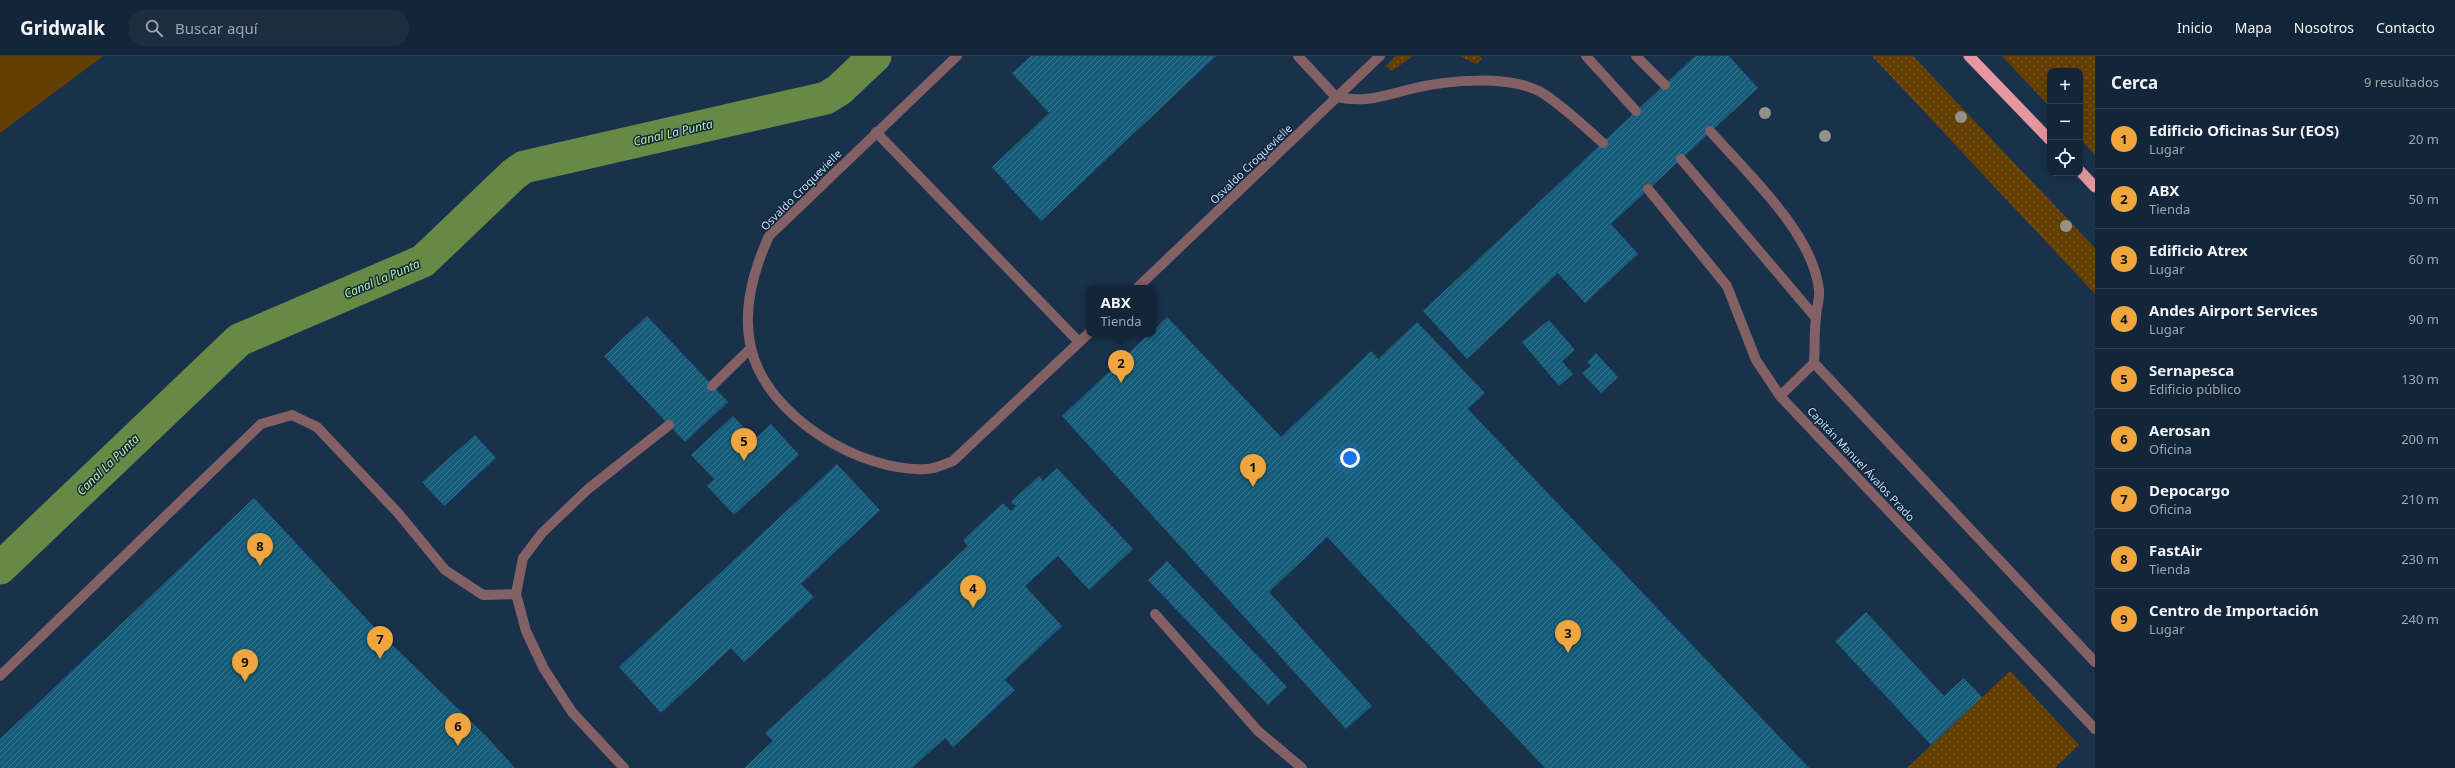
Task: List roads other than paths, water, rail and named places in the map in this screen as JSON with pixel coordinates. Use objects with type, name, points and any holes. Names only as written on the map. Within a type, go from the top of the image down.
[{"type":"highway","points":[[1969,56],[2047,137]]},
{"type":"highway","points":[[2083,174],[2095,186]]},
{"type":"lane","name":"Osvaldo Croquevielle","points":[[957,56],[769,236],[758,261],[751,289],[748,319],[751,348],[757,368],[771,392],[796,418],[826,439],[863,457],[899,468],[929,470],[953,461],[1086,336]]},
{"type":"lane","points":[[1298,56],[1336,97],[1366,100],[1411,89],[1473,82],[1527,86],[1544,94],[1562,107],[1603,143]]},
{"type":"lane","name":"Osvaldo Croquevielle","points":[[1140,285],[1380,56]]},
{"type":"lane","points":[[1586,56],[1636,111]]},
{"type":"lane","points":[[1636,56],[1665,85]]},
{"type":"lane","points":[[1710,131],[1787,219],[1804,245],[1813,265],[1819,291],[1814,363],[1780,396]]},
{"type":"lane","points":[[876,132],[1079,342]]},
{"type":"lane","points":[[1681,159],[1816,318]]},
{"type":"lane","name":"Capitán Manuel Ávalos Prado","points":[[1648,189],[1727,286],[1756,360],[1780,396],[2095,729]]},
{"type":"lane","points":[[712,386],[751,348]]},
{"type":"lane","points":[[1814,363],[2095,662]]},
{"type":"lane","points":[[0,676],[261,424],[292,415],[317,426],[398,514],[445,570],[483,596],[516,594]]},
{"type":"lane","points":[[624,768],[572,712],[544,669],[526,631],[516,594],[523,558],[542,533],[588,489],[669,425]]},
{"type":"lane","points":[[1155,614],[1258,731],[1302,768]]},
{"type":"waterway","name":"Canal La Punta","points":[[0,568],[239,340],[423,261],[514,174],[524,167],[826,98],[839,90],[875,56]]},
{"type":"place","name":"ABX","points":[[1121,383]]},
{"type":"place","name":"Sernapesca","points":[[744,461]]},
{"type":"place","name":"Edificio Oficinas Sur (EOS)","points":[[1253,487]]},
{"type":"place","name":"FastAir","points":[[260,566]]},
{"type":"place","name":"Andes Airport Services","points":[[973,608]]},
{"type":"place","name":"Edificio Atrex","points":[[1568,653]]},
{"type":"place","name":"Depocargo","points":[[380,659]]},
{"type":"place","name":"Centro de Importación","points":[[245,682]]},
{"type":"place","name":"Aerosan","points":[[458,746]]}]
